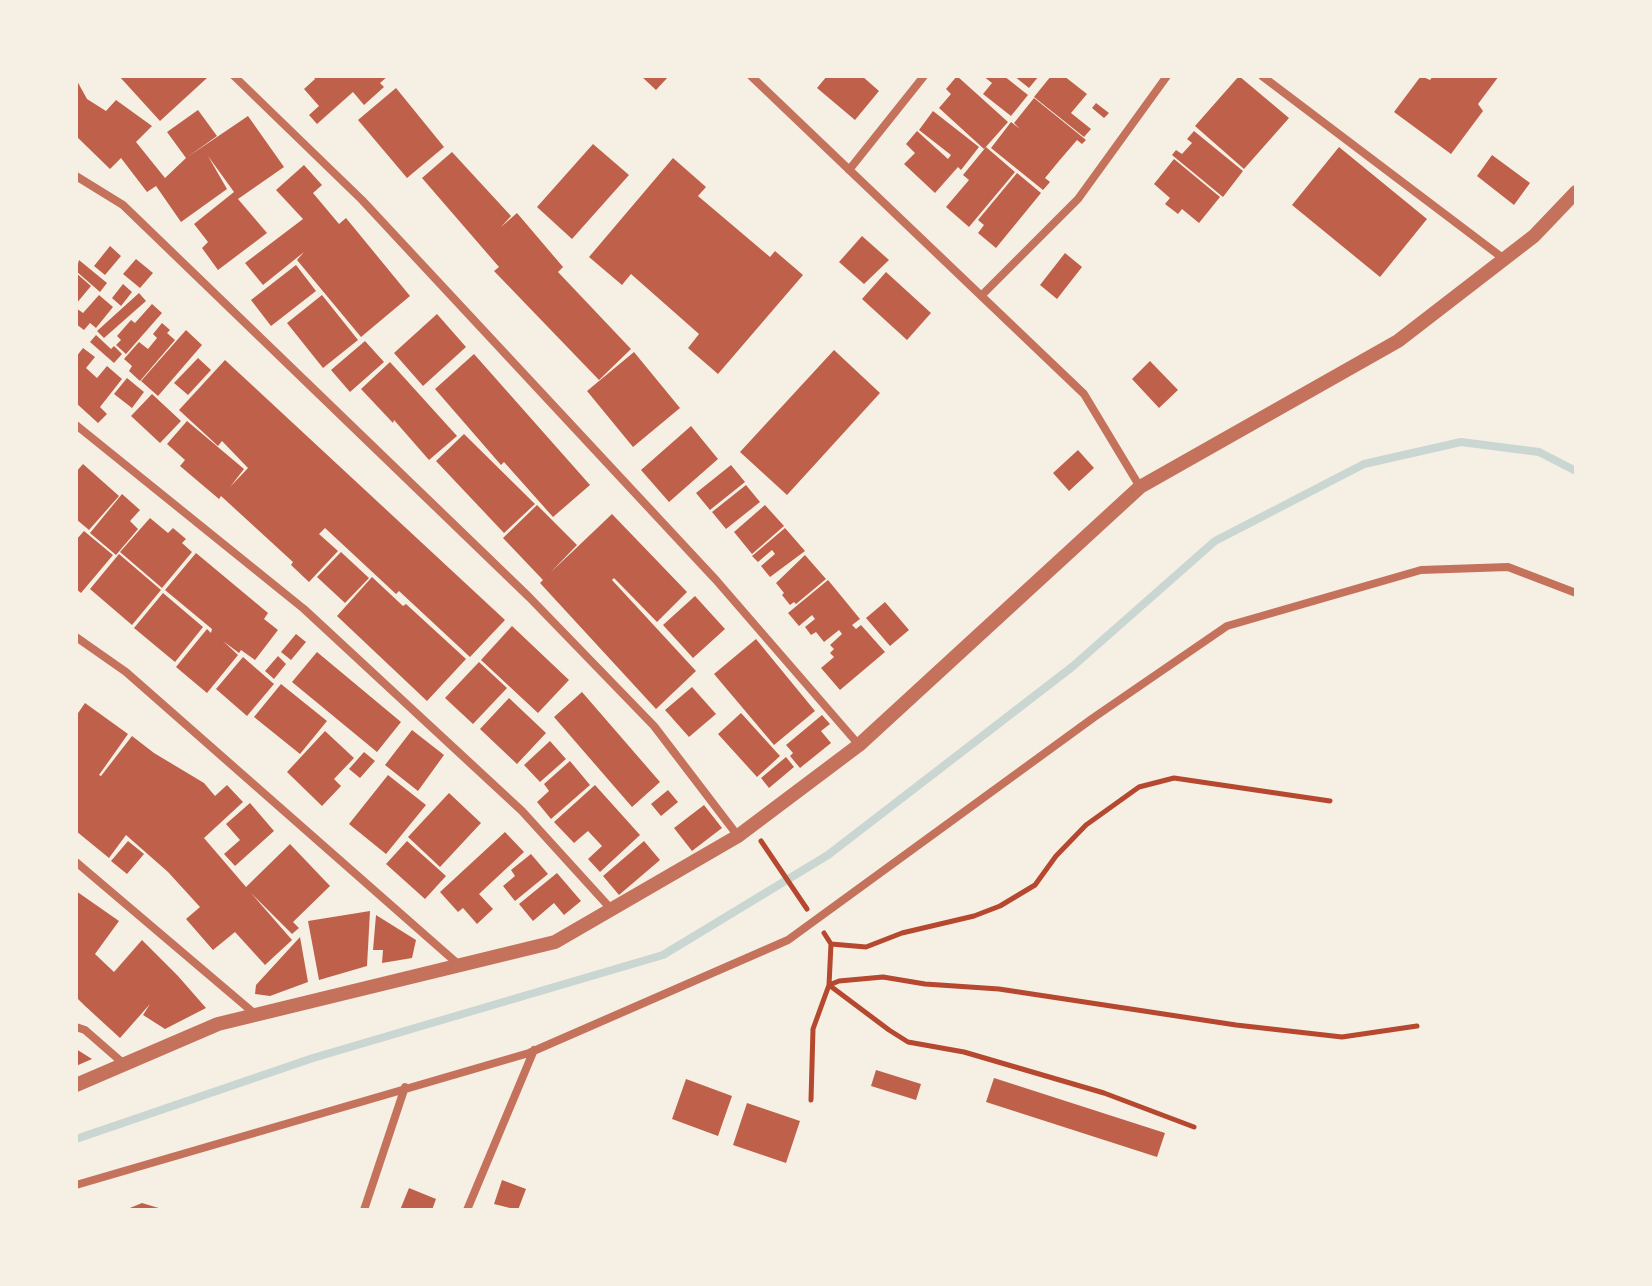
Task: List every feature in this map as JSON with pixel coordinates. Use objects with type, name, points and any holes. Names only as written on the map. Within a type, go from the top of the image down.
[{"type":"street","points":[[234,76],[362,200],[716,580],[859,745]]},
{"type":"street","points":[[751,76],[1084,394],[1140,487]]},
{"type":"street","points":[[849,170],[924,76]]},
{"type":"street","points":[[981,296],[1078,199],[1167,76]]},
{"type":"street","points":[[1262,76],[1504,259]]},
{"type":"street","points":[[76,176],[123,205],[529,597],[654,726],[738,836]]},
{"type":"street","points":[[76,1085],[218,1024],[555,942],[738,836],[859,745],[1140,487],[1398,341],[1534,236],[1576,192]]},
{"type":"street","points":[[76,425],[304,609],[522,811],[612,910]]},
{"type":"street","points":[[76,1185],[534,1050],[788,940],[817,922],[1093,718],[1227,626],[1421,570],[1508,567],[1576,593]]},
{"type":"street","points":[[76,637],[126,672],[459,965]]},
{"type":"street","points":[[76,862],[255,1015]]},
{"type":"street","points":[[76,1027],[85,1030],[124,1064]]},
{"type":"street","points":[[467,1210],[534,1050]]},
{"type":"street","points":[[364,1210],[405,1087]]},
{"type":"path","points":[[831,944],[866,947],[902,933],[974,916],[1000,906],[1035,885],[1056,856],[1086,825],[1139,787],[1174,778],[1330,801]]},
{"type":"path","points":[[765,848],[831,944],[829,985],[813,1029],[811,1100]]},
{"type":"path","points":[[829,985],[839,981],[883,977],[925,984],[999,989],[1205,1021],[1342,1037],[1417,1026]]},
{"type":"path","points":[[829,985],[908,1042],[964,1052],[1104,1093],[1194,1127]]},
{"type":"building","points":[[119,76],[205,76],[207,78],[160,121]]},
{"type":"building","points":[[313,76],[388,76],[380,83],[384,87],[364,105],[353,92],[317,124],[309,115],[319,106],[304,89],[315,79]]},
{"type":"building","points":[[641,76],[669,76],[656,90]]},
{"type":"building","points":[[827,76],[862,76],[879,91],[855,120],[817,88]]},
{"type":"building","points":[[957,76],[1008,122],[984,149],[939,108],[951,94],[946,89]]},
{"type":"building","points":[[983,76],[1004,76],[1028,95],[1011,116],[983,94],[992,83]]},
{"type":"building","points":[[1014,76],[1039,76],[1029,88]]},
{"type":"building","points":[[1051,76],[1064,76],[1087,94],[1071,113],[1091,129],[1084,137],[1034,97]]},
{"type":"building","points":[[1239,76],[1289,118],[1244,169],[1195,126]]},
{"type":"building","points":[[1421,76],[1430,80],[1433,76],[1499,76],[1478,104],[1483,111],[1451,154],[1394,112]]},
{"type":"building","points":[[76,79],[87,99],[106,111],[116,100],[152,126],[136,142],[165,178],[186,158],[248,116],[284,167],[238,199],[267,233],[218,270],[202,248],[208,242],[194,224],[234,192],[208,156],[227,189],[181,222],[156,186],[147,192],[121,158],[110,169],[76,136]]},
{"type":"building","points":[[396,88],[444,147],[407,178],[358,120]]},
{"type":"building","points":[[1034,98],[1086,140],[1082,144],[1077,140],[1045,178],[1050,182],[1043,190],[991,148],[1011,122],[1020,129],[1014,123]]},
{"type":"building","points":[[1096,103],[1109,113],[1104,118],[1092,108]]},
{"type":"building","points":[[198,110],[217,136],[186,158],[167,132]]},
{"type":"building","points":[[933,111],[979,147],[961,170],[958,167],[935,193],[904,164],[915,153],[906,144],[917,131],[948,159],[951,155],[919,130]]},
{"type":"building","points":[[1194,131],[1243,171],[1223,197],[1172,155],[1176,150],[1182,154],[1192,143],[1187,139]]},
{"type":"building","points":[[593,144],[629,175],[572,239],[537,207]]},
{"type":"building","points":[[986,147],[1015,172],[969,227],[946,207],[969,180],[963,175]]},
{"type":"building","points":[[1339,147],[1427,219],[1380,277],[1292,205]]},
{"type":"building","points":[[452,152],[511,216],[501,227],[517,213],[563,267],[558,272],[631,349],[599,380],[494,271],[499,267],[422,178]]},
{"type":"building","points":[[1492,155],[1530,183],[1514,205],[1477,176]]},
{"type":"building","points":[[673,158],[706,187],[698,196],[770,257],[775,251],[803,275],[718,374],[688,348],[699,334],[631,274],[622,285],[589,257]]},
{"type":"building","points":[[1174,159],[1220,197],[1199,223],[1182,209],[1178,214],[1165,204],[1170,198],[1154,184]]},
{"type":"building","points":[[304,165],[322,185],[313,193],[339,224],[346,218],[410,296],[361,337],[297,260],[304,252],[263,285],[245,263],[303,219],[276,190]]},
{"type":"building","points":[[1017,173],[1041,193],[996,248],[978,233],[984,225],[978,220]]},
{"type":"building","points":[[862,236],[889,260],[864,284],[839,262]]},
{"type":"building","points":[[110,246],[121,256],[105,275],[94,266]]},
{"type":"building","points":[[1065,253],[1082,267],[1057,299],[1040,285]]},
{"type":"building","points":[[136,259],[153,273],[140,288],[123,274]]},
{"type":"building","points":[[79,260],[107,283],[100,292],[76,271]]},
{"type":"building","points":[[296,265],[316,291],[271,326],[251,300]]},
{"type":"building","points":[[886,272],[931,313],[907,340],[862,299]]},
{"type":"building","points":[[76,273],[91,286],[76,304]]},
{"type":"building","points":[[123,284],[132,292],[121,306],[112,298]]},
{"type":"building","points":[[139,293],[146,301],[104,338],[97,331]]},
{"type":"building","points":[[99,295],[113,307],[96,328],[90,323],[84,330],[76,324],[76,308],[83,313]]},
{"type":"building","points":[[322,295],[358,340],[323,368],[287,323]]},
{"type":"building","points":[[152,304],[162,313],[126,354],[116,345],[121,340],[117,336],[131,320],[135,323]]},
{"type":"building","points":[[437,314],[466,347],[423,386],[394,353]]},
{"type":"building","points":[[162,323],[175,340],[140,381],[129,371],[132,366],[124,359],[139,342],[148,349],[157,338],[153,334]]},
{"type":"building","points":[[186,330],[202,345],[158,396],[141,381]]},
{"type":"building","points":[[96,335],[111,349],[114,346],[122,354],[114,363],[90,342]]},
{"type":"building","points":[[365,341],[384,362],[350,392],[331,370]]},
{"type":"building","points":[[83,348],[95,357],[86,368],[97,378],[107,366],[122,379],[100,407],[107,414],[98,423],[76,403],[76,357]]},
{"type":"building","points":[[834,350],[880,393],[787,495],[740,452]]},
{"type":"building","points":[[634,352],[680,408],[633,447],[587,391]]},
{"type":"building","points":[[474,354],[590,485],[553,517],[504,462],[501,465],[435,389]]},
{"type":"building","points":[[198,358],[211,370],[188,395],[174,383]]},
{"type":"building","points":[[225,360],[505,620],[470,657],[325,528],[319,534],[338,551],[309,582],[291,565],[293,562],[221,496],[219,499],[180,466],[185,460],[167,444],[187,421],[244,469],[230,487],[248,468],[222,441],[218,446],[179,410]]},
{"type":"building","points":[[1150,361],[1178,390],[1159,408],[1132,379]]},
{"type":"building","points":[[390,362],[457,436],[429,460],[361,389]]},
{"type":"building","points":[[127,378],[144,392],[132,408],[114,394]]},
{"type":"building","points":[[152,394],[181,421],[160,443],[131,416]]},
{"type":"building","points":[[691,426],[718,459],[669,502],[641,470]]},
{"type":"building","points":[[464,434],[535,504],[504,533],[436,461]]},
{"type":"building","points":[[1078,450],[1094,468],[1069,491],[1053,473]]},
{"type":"building","points":[[83,464],[119,496],[89,530],[76,519],[76,472]]},
{"type":"building","points":[[731,465],[745,482],[710,510],[696,493]]},
{"type":"building","points":[[746,485],[760,502],[726,529],[712,512]]},
{"type":"building","points":[[122,494],[140,510],[130,521],[138,529],[116,555],[90,533]]},
{"type":"building","points":[[537,505],[577,545],[551,572],[612,514],[687,592],[657,622],[614,578],[612,580],[696,671],[656,709],[540,583],[543,580],[503,538]]},
{"type":"building","points":[[765,505],[784,526],[752,554],[734,532]]},
{"type":"building","points":[[150,518],[168,533],[173,528],[186,539],[182,543],[192,552],[162,588],[120,552]]},
{"type":"building","points":[[785,528],[805,551],[770,577],[761,566],[775,554],[772,550],[758,562],[752,556]]},
{"type":"building","points":[[84,531],[113,555],[81,593],[76,589],[76,540]]},
{"type":"building","points":[[341,552],[369,578],[345,603],[317,577]]},
{"type":"building","points":[[196,553],[268,613],[264,619],[278,630],[255,660],[223,641],[238,655],[207,693],[176,667],[207,629],[211,633],[212,629],[165,590]]},
{"type":"building","points":[[119,554],[161,590],[132,625],[90,589]]},
{"type":"building","points":[[805,555],[826,579],[796,604],[790,605],[776,583]]},
{"type":"building","points":[[372,577],[466,659],[427,701],[337,616]]},
{"type":"building","points":[[828,580],[860,619],[852,625],[856,629],[861,625],[885,652],[840,690],[821,668],[834,657],[830,653],[834,649],[830,645],[842,634],[839,630],[824,642],[816,632],[811,635],[805,627],[815,619],[812,615],[799,626],[788,613]]},
{"type":"building","points":[[163,593],[203,627],[175,662],[134,628]]},
{"type":"building","points":[[695,596],[725,629],[693,658],[663,625]]},
{"type":"building","points":[[885,602],[909,630],[890,646],[866,618]]},
{"type":"building","points":[[512,626],[569,680],[538,713],[481,660]]},
{"type":"building","points":[[296,634],[306,642],[291,660],[281,652]]},
{"type":"building","points":[[756,639],[815,711],[774,745],[714,674]]},
{"type":"building","points":[[317,652],[401,722],[377,752],[292,682]]},
{"type":"building","points":[[278,656],[286,664],[274,679],[265,671]]},
{"type":"building","points":[[243,657],[274,684],[247,716],[216,689]]},
{"type":"building","points":[[479,662],[507,688],[473,724],[445,698]]},
{"type":"building","points":[[281,684],[327,721],[300,754],[254,717]]},
{"type":"building","points":[[692,687],[716,714],[689,737],[665,710]]},
{"type":"building","points":[[582,692],[660,782],[632,807],[554,717]]},
{"type":"building","points":[[509,698],[546,733],[517,764],[480,729]]},
{"type":"building","points":[[85,703],[128,734],[99,775],[132,736],[204,783],[215,796],[227,785],[243,802],[204,838],[246,887],[290,844],[330,886],[293,922],[299,928],[292,934],[251,893],[292,940],[265,965],[235,932],[213,950],[186,919],[200,907],[168,872],[126,835],[109,858],[76,831],[76,716]]},
{"type":"building","points":[[741,713],[780,756],[757,777],[718,734]]},
{"type":"building","points":[[822,715],[830,724],[821,731],[831,743],[800,768],[786,745]]},
{"type":"building","points":[[412,730],[444,755],[418,791],[385,765]]},
{"type":"building","points":[[325,731],[354,758],[334,779],[341,786],[322,806],[287,772]]},
{"type":"building","points":[[550,741],[566,759],[540,782],[524,765]]},
{"type":"building","points":[[364,752],[375,761],[360,778],[349,769]]},
{"type":"building","points":[[786,757],[794,767],[769,788],[761,778]]},
{"type":"building","points":[[570,761],[590,785],[551,819],[537,802],[549,791],[544,784]]},
{"type":"building","points":[[388,775],[426,805],[386,854],[349,824]]},
{"type":"building","points":[[595,785],[640,835],[600,872],[588,859],[602,846],[588,831],[574,843],[554,822]]},
{"type":"building","points":[[668,790],[678,802],[661,816],[651,804]]},
{"type":"building","points":[[449,793],[481,823],[440,867],[408,837]]},
{"type":"building","points":[[250,803],[274,831],[235,866],[224,854],[240,840],[226,824]]},
{"type":"building","points":[[704,805],[722,828],[692,851],[674,828]]},
{"type":"building","points":[[505,832],[524,852],[479,894],[493,909],[477,924],[463,908],[458,912],[440,892]]},
{"type":"building","points":[[128,841],[144,854],[127,874],[111,861]]},
{"type":"building","points":[[407,841],[446,876],[425,899],[386,864]]},
{"type":"building","points":[[644,841],[660,860],[619,895],[603,876]]},
{"type":"building","points":[[531,854],[548,874],[515,901],[503,886],[515,876],[511,870]]},
{"type":"building","points":[[557,873],[581,901],[564,915],[554,903],[533,921],[519,904]]},
{"type":"building","points":[[76,891],[119,921],[95,954],[114,972],[142,940],[206,1008],[165,1029],[143,1015],[150,1004],[120,1038],[76,997]]},
{"type":"building","points":[[370,911],[367,966],[319,980],[308,921]]},
{"type":"building","points":[[376,915],[416,940],[412,958],[382,963],[383,950],[373,950]]},
{"type":"building","points":[[300,937],[308,982],[270,996],[255,994],[256,985]]},
{"type":"building","points":[[76,1049],[92,1059],[76,1066]]},
{"type":"building","points":[[876,1070],[921,1084],[916,1100],[871,1086]]},
{"type":"building","points":[[994,1078],[1165,1133],[1157,1157],[986,1102]]},
{"type":"building","points":[[686,1079],[732,1096],[718,1136],[672,1119]]},
{"type":"building","points":[[747,1103],[800,1121],[786,1163],[733,1145]]},
{"type":"building","points":[[502,1180],[526,1189],[518,1210],[494,1204]]},
{"type":"building","points":[[409,1188],[436,1199],[432,1210],[400,1210]]},
{"type":"building","points":[[142,1203],[162,1209],[162,1210],[125,1210]]},
{"type":"waterway","points":[[76,1139],[313,1058],[663,955],[828,855],[1072,667],[1215,541],[1364,464],[1461,442],[1539,452],[1576,471]]}]
